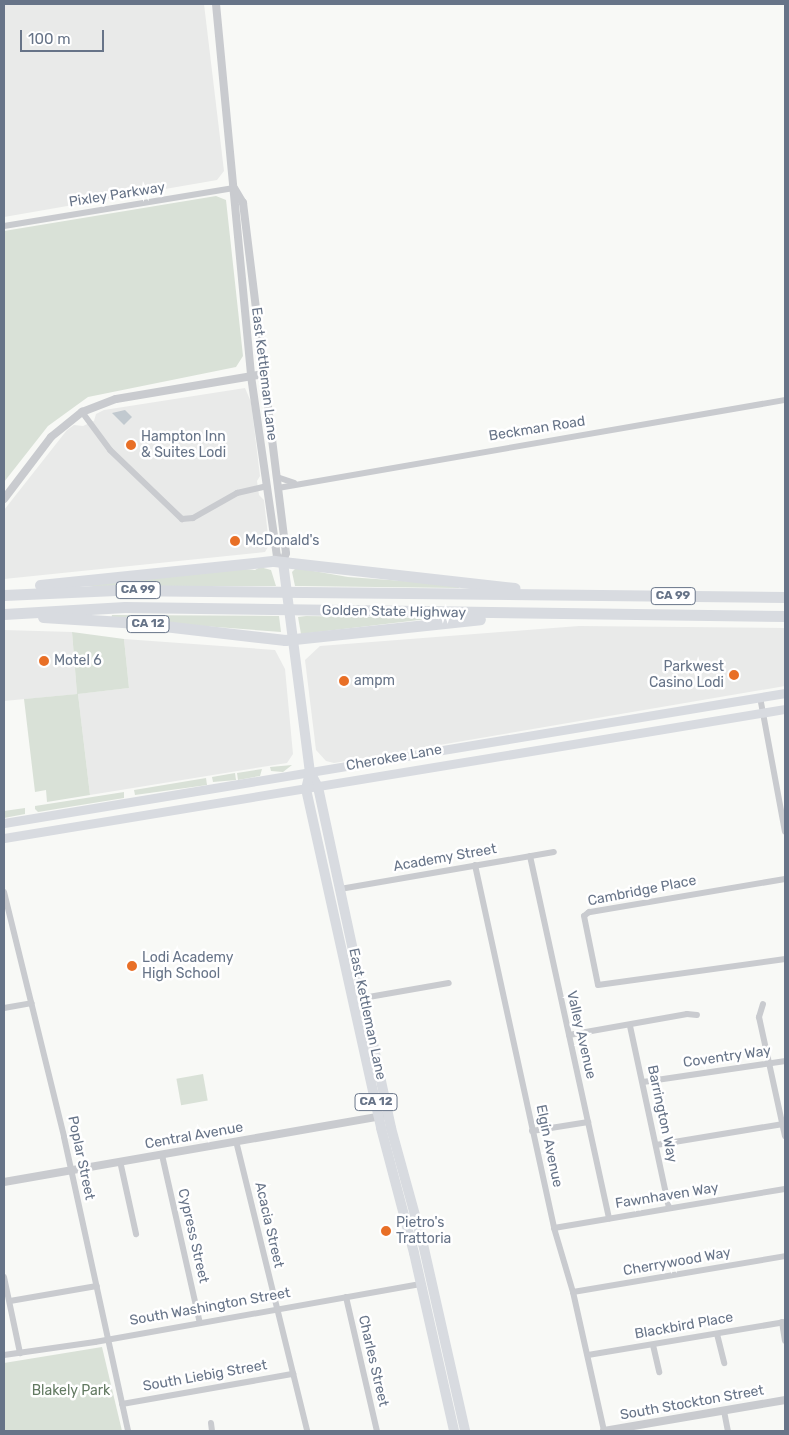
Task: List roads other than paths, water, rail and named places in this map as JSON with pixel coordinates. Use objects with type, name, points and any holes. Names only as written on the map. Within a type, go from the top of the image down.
[{"type":"highway","points":[[4,590],[262,561],[562,595]]},
{"type":"highway","name":"Golden State Highway","points":[[4,595],[116,590],[785,597]]},
{"type":"highway","name":"Golden State Highway","points":[[4,615],[125,607],[301,611],[785,616]]},
{"type":"highway","points":[[292,639],[568,613]]},
{"type":"highway","name":"CA 12","points":[[4,615],[138,623],[292,639]]},
{"type":"main road","name":"East Kettleman Lane","points":[[283,562],[310,772],[318,787],[340,889],[363,998],[384,1116],[423,1244],[465,1431]]},
{"type":"main road","name":"Cherokee Lane","points":[[4,823],[785,693]]},
{"type":"main road","name":"Cherokee Lane","points":[[4,838],[785,709]]},
{"type":"main road","points":[[512,737],[515,754]]},
{"type":"main road","name":"East Kettleman Lane","points":[[310,772],[306,789],[384,1116],[454,1431]]},
{"type":"street","name":"East Kettleman Lane","points":[[216,4],[251,376],[277,556],[283,562],[286,553],[243,203],[234,188]]},
{"type":"street","name":"Pixley Parkway","points":[[4,226],[234,188]]},
{"type":"street","points":[[4,499],[51,437],[82,412],[116,399],[264,374]]},
{"type":"street","name":"Beckman Road","points":[[278,488],[294,483],[785,400]]},
{"type":"street","points":[[82,412],[110,450],[182,518],[193,518],[237,493],[267,486],[273,490],[279,531],[284,537]]},
{"type":"street","points":[[261,443],[266,450],[270,478],[278,488]]},
{"type":"street","points":[[277,476],[294,483]]},
{"type":"street","points":[[760,698],[785,832]]},
{"type":"street","name":"Academy Street","points":[[340,889],[554,852]]},
{"type":"street","name":"Valley Avenue","points":[[530,856],[609,1218]]},
{"type":"street","name":"Elgin Avenue","points":[[475,866],[554,1228],[573,1292],[604,1431]]},
{"type":"street","name":"Cambridge Place","points":[[785,879],[588,912],[584,916],[598,985],[785,959]]},
{"type":"street","name":"Poplar Street","points":[[4,892],[32,1003],[128,1431]]},
{"type":"street","points":[[363,998],[449,983]]},
{"type":"street","points":[[4,1008],[32,1003]]},
{"type":"street","points":[[763,1004],[759,1017],[785,1136]]},
{"type":"street","points":[[569,1035],[630,1026],[687,1014],[697,1015]]},
{"type":"street","name":"Barrington Way","points":[[630,1026],[669,1208]]},
{"type":"street","name":"Coventry Way","points":[[643,1082],[785,1061]]},
{"type":"street","name":"Central Avenue","points":[[4,1182],[384,1116]]},
{"type":"street","points":[[532,1131],[588,1122]]},
{"type":"street","points":[[656,1145],[783,1124]]},
{"type":"street","name":"Acacia Street","points":[[236,1141],[307,1431]]},
{"type":"street","name":"Cypress Street","points":[[162,1155],[200,1323]]},
{"type":"street","points":[[120,1161],[136,1234]]},
{"type":"street","name":"Fawnhaven Way","points":[[554,1228],[785,1189]]},
{"type":"street","name":"Cherrywood Way","points":[[573,1292],[785,1256]]},
{"type":"street","points":[[4,1277],[20,1353]]},
{"type":"street","name":"South Washington Street","points":[[4,1355],[422,1284]]},
{"type":"street","points":[[10,1301],[96,1286]]},
{"type":"street","name":"Charles Street","points":[[346,1297],[377,1431]]},
{"type":"street","points":[[784,1322],[785,1341]]},
{"type":"street","name":"Blackbird Place","points":[[588,1355],[784,1322]]},
{"type":"street","points":[[717,1334],[724,1363]]},
{"type":"street","points":[[652,1344],[659,1372]]},
{"type":"street","name":"South Liebig Street","points":[[122,1404],[293,1374]]},
{"type":"street","name":"South Stockton Street","points":[[604,1431],[785,1400]]},
{"type":"street","points":[[724,1411],[728,1431]]},
{"type":"street","points":[[210,1423],[212,1431]]},
{"type":"place","name":"Hampton Inn & Suites Lodi","points":[[131,445]]},
{"type":"place","name":"McDonald's","points":[[235,541]]},
{"type":"place","name":"Motel 6","points":[[44,661]]},
{"type":"place","name":"Parkwest Casino Lodi","points":[[734,675]]},
{"type":"place","name":"ampm","points":[[344,681]]},
{"type":"place","name":"Lodi Academy High School","points":[[132,966]]},
{"type":"place","name":"Pietro's Trattoria","points":[[386,1231]]},
{"type":"park label","name":"Blakely Park","points":[[71,1391]]}]
